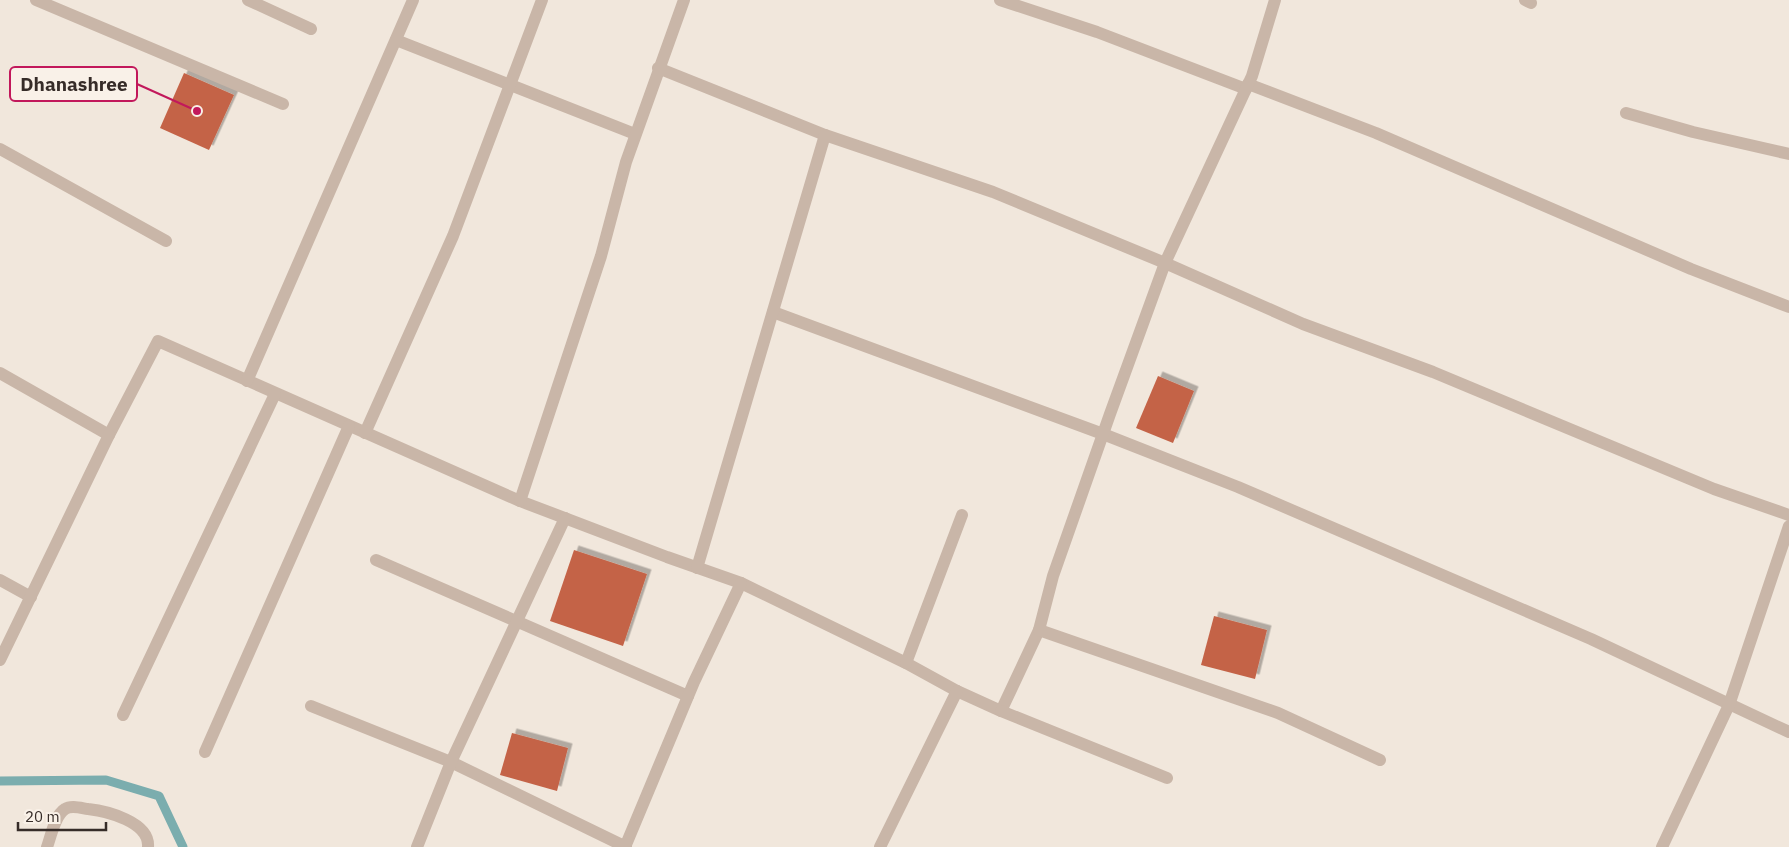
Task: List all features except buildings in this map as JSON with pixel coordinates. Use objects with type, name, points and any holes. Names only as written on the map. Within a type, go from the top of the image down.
[{"type":"street","points":[[36,0],[283,104]]},
{"type":"street","points":[[248,0],[311,29]]},
{"type":"street","points":[[247,381],[413,0]]},
{"type":"street","points":[[365,433],[453,236],[542,0]]},
{"type":"street","points":[[520,501],[602,256],[626,162],[658,68],[684,0]]},
{"type":"street","points":[[1000,0],[1097,32],[1376,133],[1691,269],[1789,307]]},
{"type":"street","points":[[1001,711],[1040,630],[1053,576],[1165,263],[1252,76],[1275,0]]},
{"type":"street","points":[[396,40],[636,134]]},
{"type":"street","points":[[658,68],[825,135],[993,192],[1165,263],[1303,324],[1433,372],[1714,488],[1789,524],[1729,705],[1662,847]]},
{"type":"street","points":[[1626,113],[1693,132],[1789,154]]},
{"type":"street","points":[[697,568],[825,135]]},
{"type":"street","points":[[0,149],[166,241]]},
{"type":"street","points":[[773,312],[1103,434],[1238,487],[1481,590],[1591,639],[1789,732]]},
{"type":"street","points":[[0,660],[109,436],[158,341],[520,501],[741,583],[906,663],[956,691],[1167,778]]},
{"type":"street","points":[[0,373],[109,436]]},
{"type":"street","points":[[122,715],[275,394]]},
{"type":"street","points":[[205,752],[349,426]]},
{"type":"street","points":[[906,663],[962,515]]},
{"type":"street","points":[[417,847],[451,762],[565,518]]},
{"type":"street","points":[[376,560],[688,696]]},
{"type":"street","points":[[0,580],[31,597]]},
{"type":"street","points":[[312,706],[451,762],[625,847],[688,696],[741,583]]},
{"type":"street","points":[[1040,630],[1278,713],[1380,760]]},
{"type":"street","points":[[880,847],[956,691]]},
{"type":"street","points":[[47,847],[58,816],[65,808],[75,807],[106,811],[130,821],[145,835],[149,841],[148,847]]},
{"type":"waterway","points":[[0,781],[106,780],[159,796],[183,847]]},
{"type":"place","name":"Dhanashree","points":[[197,111]]}]
